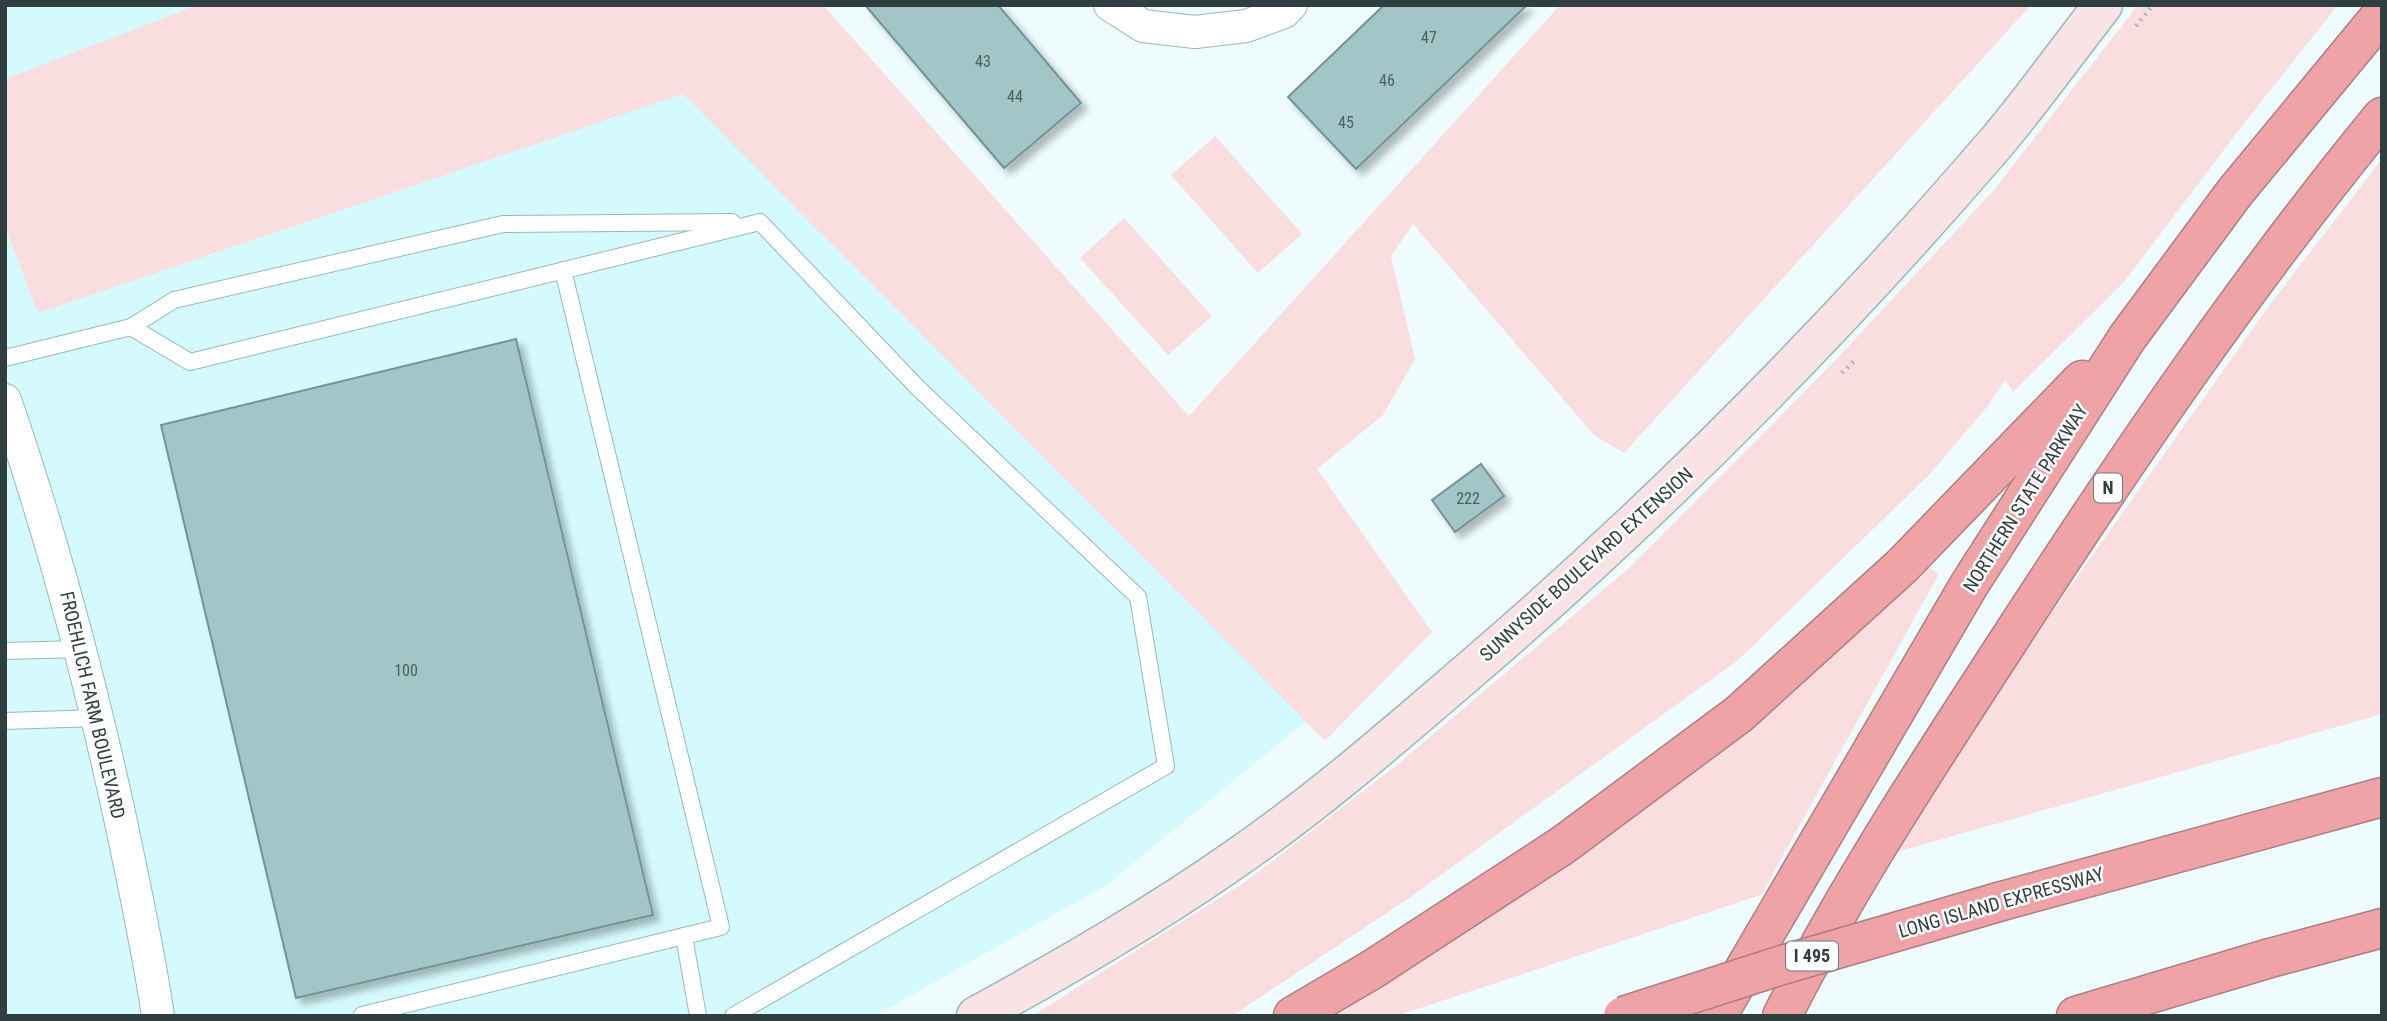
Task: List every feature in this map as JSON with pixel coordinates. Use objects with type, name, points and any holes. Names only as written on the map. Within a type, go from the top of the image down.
[{"type":"highway","name":"NORTHERN STATE PARKWAY","points":[[1717,1016],[1962,597],[2127,338],[2235,192],[2382,13]]},
{"type":"highway","name":"N","points":[[1782,1016],[1860,877],[1927,766],[2105,491],[2227,316],[2382,117]]},
{"type":"highway","points":[[1293,1016],[1373,969],[1563,845],[1739,713],[1902,566],[2053,409],[2127,338]]},
{"type":"highway","name":"LONG ISLAND EXPRESSWAY","points":[[1623,1016],[1782,965],[2002,901],[2382,797]]},
{"type":"highway","points":[[2076,1016],[2270,958],[2382,928]]},
{"type":"main road","name":"SUNNYSIDE BOULEVARD EXTENSION","points":[[975,1016],[1119,935],[1239,856],[1358,767],[1530,619],[1640,519],[1856,300],[1997,142],[2103,5]]},
{"type":"street","points":[[1110,5],[1143,26],[1195,32],[1246,26],[1284,12],[1291,5]]},
{"type":"street","name":"FROEHLICH FARM BOULEVARD","points":[[5,400],[60,567],[81,649],[148,948],[158,1016]]},
{"type":"lane","points":[[131,327],[190,362],[760,222]]},
{"type":"lane","points":[[5,358],[131,327],[174,300],[503,224],[760,222],[917,387],[1138,597],[1166,766],[733,1016]]},
{"type":"lane","points":[[361,1016],[721,927],[563,270]]},
{"type":"lane","points":[[5,651],[81,649]]},
{"type":"lane","points":[[5,721],[98,718]]},
{"type":"lane","points":[[684,936],[698,1016]]},
{"type":"shaded area","points":[[5,5],[673,5],[1337,696],[1108,884],[875,1016],[5,1016]]},
{"type":"shaded area","points":[[198,5],[823,5],[1189,416],[1560,5],[2031,5],[1624,453],[1594,435],[1413,224],[1391,256],[1415,359],[1383,415],[1317,469],[1432,632],[1325,741],[683,94],[38,313],[5,227],[5,79]]},
{"type":"shaded area","points":[[2138,5],[2338,5],[2241,127],[2125,281],[2013,392],[2005,380],[1987,407],[1930,474],[1737,661],[1412,896],[1232,1016],[1032,1016],[1245,882],[1398,764],[1628,569],[1830,366],[1993,191]]},
{"type":"shaded area","points":[[1215,136],[1302,234],[1258,273],[1171,175]]},
{"type":"shaded area","points":[[2382,159],[2382,714],[1897,852],[2024,652],[2271,303]]},
{"type":"shaded area","points":[[1124,218],[1212,316],[1168,355],[1080,258]]},
{"type":"shaded area","points":[[1922,563],[1939,574],[1761,895],[1396,1016],[1320,1016]]},
{"type":"building","points":[[865,5],[998,5],[1081,103],[1004,168]]},
{"type":"building","points":[[1384,5],[1527,5],[1356,169],[1288,97]]},
{"type":"building","points":[[516,339],[653,915],[296,998],[161,425]]},
{"type":"building","points":[[1481,464],[1504,496],[1455,532],[1432,500]]}]
